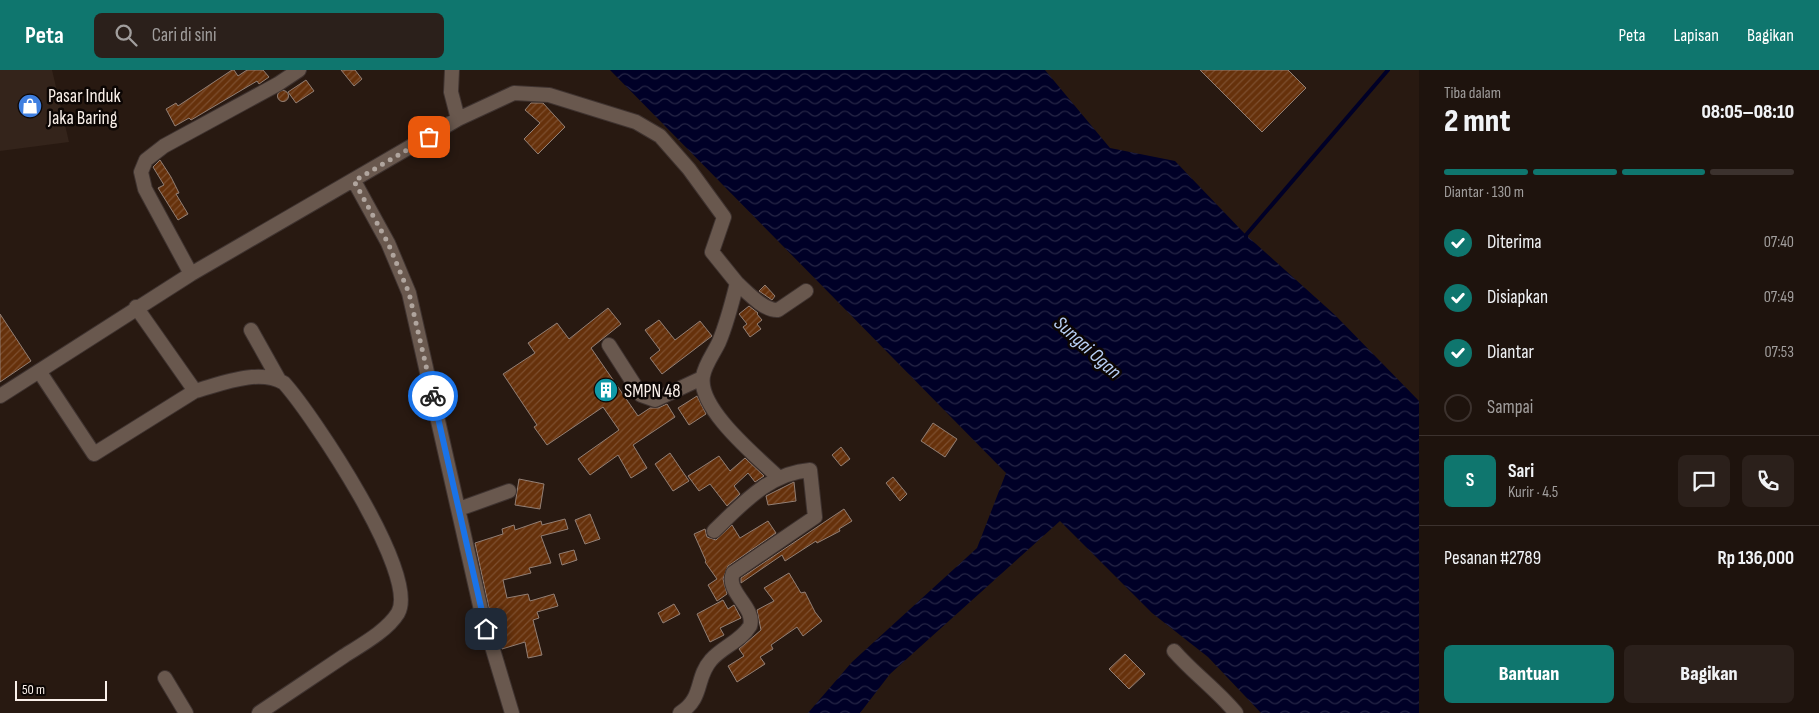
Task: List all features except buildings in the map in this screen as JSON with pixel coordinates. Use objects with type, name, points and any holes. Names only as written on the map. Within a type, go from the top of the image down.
[{"type":"street","points":[[191,274],[145,190],[141,172],[146,160],[164,146],[278,84],[299,70]]},
{"type":"street","points":[[452,70],[451,92],[458,119]]},
{"type":"street","points":[[0,396],[136,307],[191,274],[458,119],[509,95],[534,92],[617,116],[653,130],[689,169],[722,214],[723,223],[712,252],[737,284],[752,297],[773,310],[778,310],[806,291]]},
{"type":"street","points":[[354,181],[388,243],[409,293],[481,610],[512,713]]},
{"type":"street","points":[[737,284],[719,343],[704,369],[702,378],[705,395],[720,418],[745,446],[778,477]]},
{"type":"street","points":[[136,307],[195,391]]},
{"type":"street","points":[[251,330],[279,380],[287,387],[321,432],[365,506],[391,560],[398,581],[401,601],[397,615],[391,622],[259,713]]},
{"type":"street","points":[[609,346],[641,395],[647,398],[655,400],[702,378]]},
{"type":"street","points":[[39,371],[94,454],[195,391],[242,379],[266,377],[279,380]]},
{"type":"street","points":[[680,713],[695,700],[702,675],[712,659],[750,626],[751,617],[731,583],[733,573],[815,516],[810,470],[778,477],[746,501],[714,531]]},
{"type":"street","points":[[458,509],[509,491]]},
{"type":"street","points":[[1174,651],[1186,665],[1221,695],[1236,713]]},
{"type":"street","points":[[165,678],[186,713]]},
{"type":"shaded area","name":"Pasar Induk Jaka Baring","points":[[0,70],[52,70],[69,142],[0,151]]},
{"type":"water","name":"Sungai Ogan","points":[[610,70],[1045,70],[1110,148],[1175,161],[1246,235],[1335,315],[1419,401],[1419,713],[1261,713],[1208,657],[1152,613],[1060,521],[890,674],[860,713],[808,713],[852,662],[977,548],[1006,473]]},
{"type":"waterway","points":[[1246,240],[1246,235],[1388,70]]},
{"type":"way so far","points":[[429,137],[354,181],[388,243],[409,293],[433,396]]},
{"type":"place","name":"Pasar Induk Jaka Baring","points":[[30,106]]},
{"type":"place","name":"SMPN 48","points":[[606,390]]},
{"type":"route","points":[[433,396],[486,629]]}]
